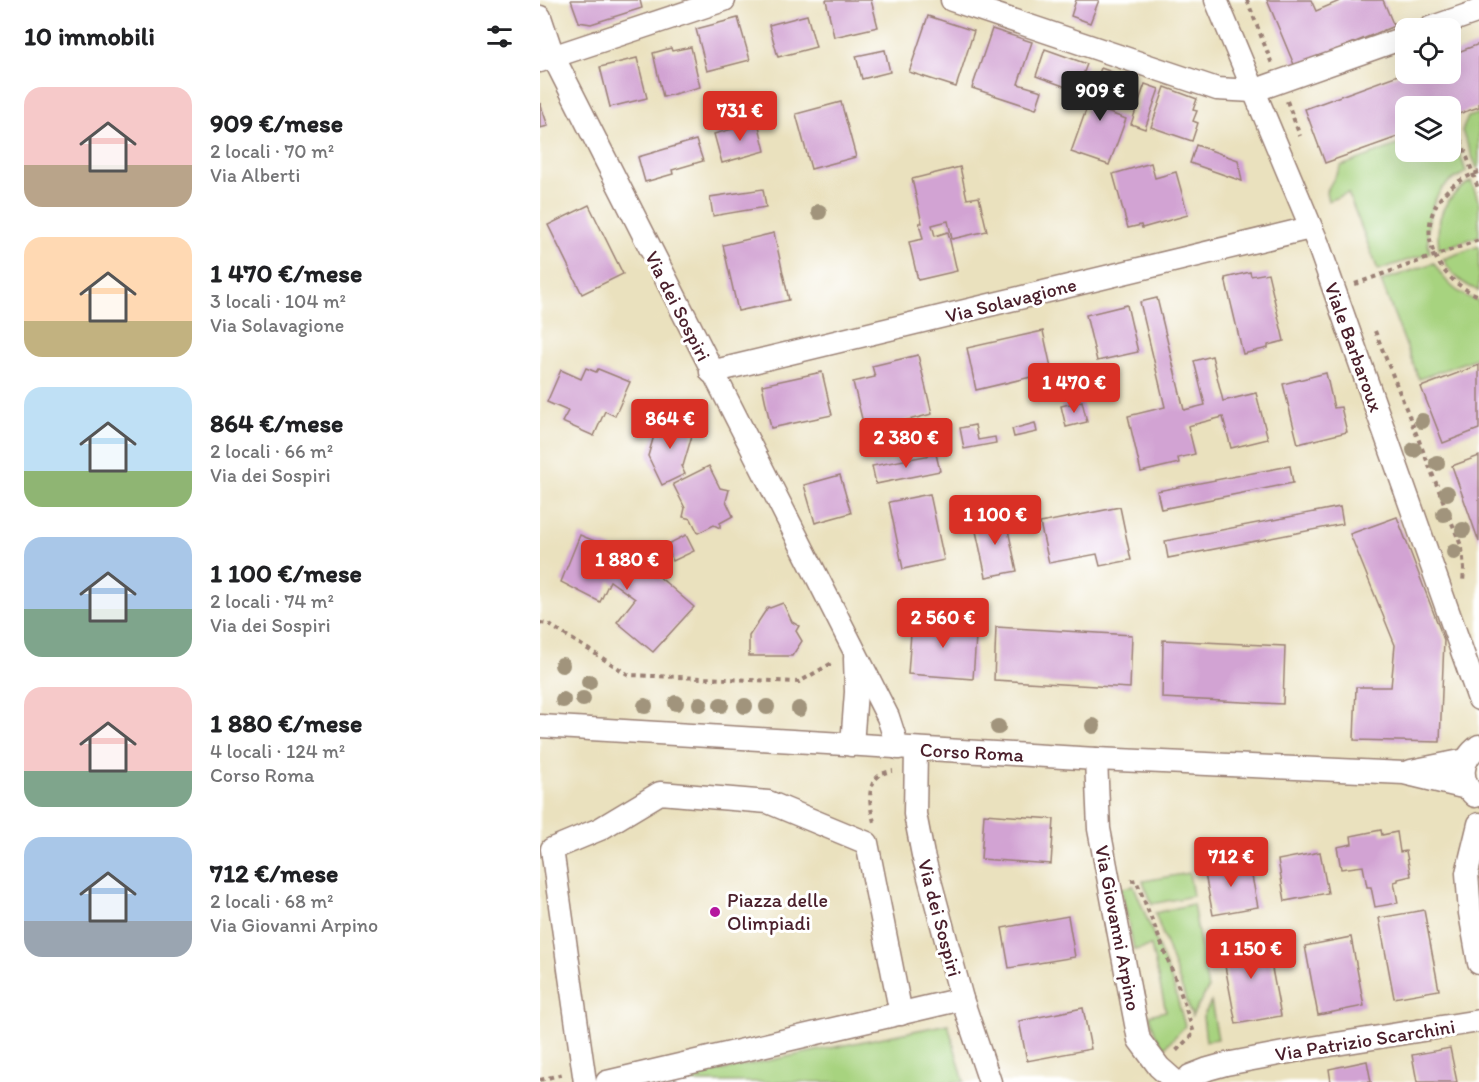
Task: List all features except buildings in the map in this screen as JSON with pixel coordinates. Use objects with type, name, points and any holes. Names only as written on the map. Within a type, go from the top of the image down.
[{"type":"street","points":[[547,58],[724,0]]},
{"type":"street","points":[[952,0],[1217,89],[1253,92],[1395,41]]},
{"type":"street","name":"Viale Barbaroux","points":[[1216,0],[1318,244],[1464,651],[1479,699]]},
{"type":"street","points":[[1459,18],[1479,11]]},
{"type":"street","name":"Via dei Sospiri","points":[[540,17],[547,58],[910,756],[915,814],[923,855],[962,999],[990,1082]]},
{"type":"street","name":"Via Solavagione","points":[[711,372],[1310,228]]},
{"type":"street","name":"Via dei Sospiri","points":[[852,745],[856,692],[855,651]]},
{"type":"street","name":"Corso Roma","points":[[540,726],[852,745],[910,756],[1096,759],[1404,773],[1473,793]]},
{"type":"street","points":[[1472,753],[1463,769],[1464,779],[1473,793]]},
{"type":"street","name":"Corso Roma","points":[[1404,773],[1472,753]]},
{"type":"street","name":"Via Giovanni Arpino","points":[[1096,759],[1099,829],[1139,1040],[1167,1075]]},
{"type":"street","points":[[584,1076],[552,849],[600,829],[660,793],[768,802],[867,843],[901,1014]]},
{"type":"street","points":[[1479,824],[1475,862],[1467,873],[1470,913],[1479,963]]},
{"type":"street","points":[[607,1082],[962,999]]},
{"type":"street","name":"Via Patrizio Scarchini","points":[[1185,1082],[1190,1076],[1226,1065],[1305,1049],[1479,1021]]},
{"type":"path","points":[[1461,140],[1479,191]]},
{"type":"path","points":[[1479,172],[1454,184],[1440,199],[1431,217],[1429,238],[1434,256],[1445,274],[1460,288],[1479,296]]},
{"type":"path","points":[[1334,292],[1479,240]]},
{"type":"path","points":[[540,623],[548,624],[628,675],[799,682],[855,651]]},
{"type":"path","points":[[874,825],[869,802],[869,792],[873,784],[879,777],[910,756]]},
{"type":"path","points":[[1109,884],[1136,880],[1179,988],[1194,1033],[1167,1075]]},
{"type":"path","points":[[540,1080],[584,1076]]},
{"type":"green space","points":[[1479,113],[1479,168],[1477,168],[1462,131],[1468,117]]},
{"type":"green space","points":[[1395,146],[1395,162],[1461,162],[1461,157],[1466,172],[1442,189],[1433,205],[1428,225],[1430,253],[1378,270],[1348,193],[1328,201],[1326,192],[1341,166]]},
{"type":"green space","points":[[1471,181],[1479,202],[1479,236],[1439,250],[1438,228],[1443,210],[1454,195]]},
{"type":"green space","points":[[1479,246],[1479,291],[1458,278],[1443,259]]},
{"type":"green space","points":[[1434,263],[1452,287],[1471,299],[1479,301],[1479,357],[1419,379],[1381,281]]},
{"type":"green space","points":[[1189,873],[1193,896],[1152,904],[1143,881]]},
{"type":"green space","points":[[1134,886],[1173,984],[1185,1026],[1164,1048],[1155,1033],[1149,1015],[1166,1011],[1151,946],[1134,950],[1121,888]]},
{"type":"green space","points":[[1193,904],[1208,989],[1192,1016],[1155,913]]},
{"type":"green space","points":[[1211,1002],[1218,1039],[1206,1041],[1203,1017]]},
{"type":"green space","points":[[948,1024],[964,1082],[665,1082]]},
{"type":"place","name":"Piazza delle Olimpiadi","points":[[715,912]]}]
